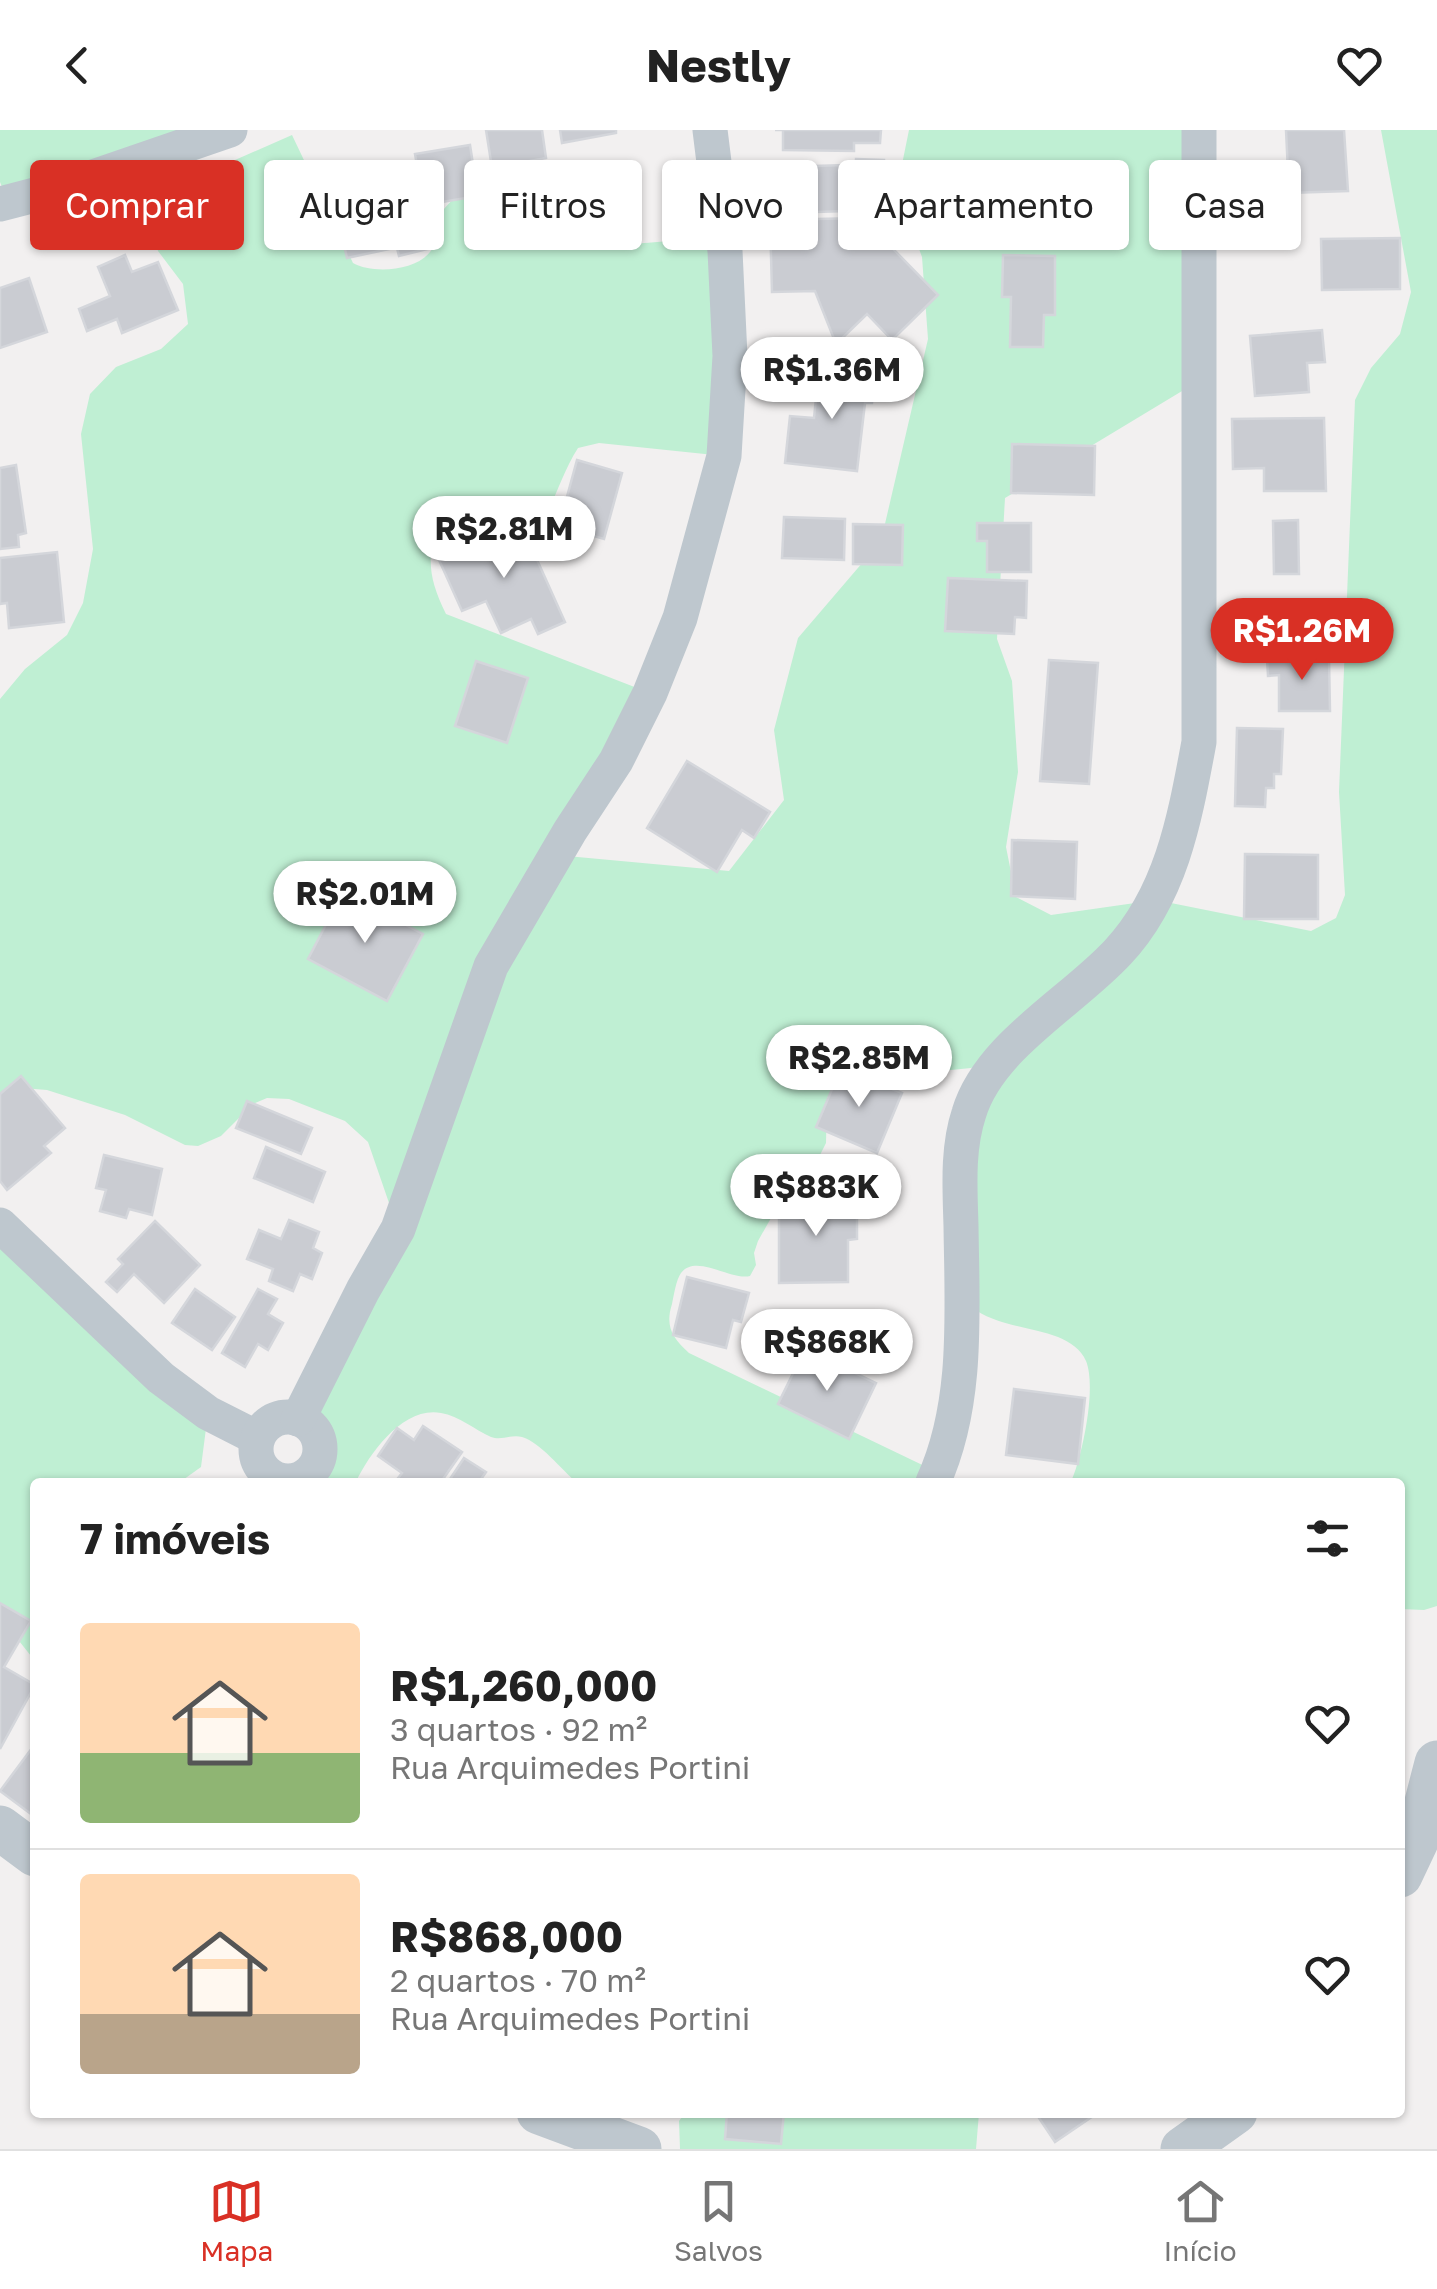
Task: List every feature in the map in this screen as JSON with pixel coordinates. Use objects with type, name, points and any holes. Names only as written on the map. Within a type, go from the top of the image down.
[{"type":"street","points":[[0,204],[58,189],[230,130]]},
{"type":"street","points":[[298,1419],[398,1229],[491,966],[616,761],[650,693],[680,618],[724,456],[730,356],[725,251],[710,130]]},
{"type":"street","points":[[934,1478],[950,1424],[960,1368],[961,1155],[968,1113],[982,1081],[1007,1053],[1119,952],[1156,900],[1183,827],[1199,742],[1199,130]]},
{"type":"street","points":[[0,1225],[161,1378],[208,1414],[257,1438]]},
{"type":"street","points":[[279,1478],[266,1473],[255,1451],[257,1438],[274,1420],[298,1419],[309,1425],[320,1448],[306,1478]]},
{"type":"street","points":[[1405,1865],[1418,1838],[1437,1763]]},
{"type":"street","points":[[0,1828],[30,1850]]},
{"type":"street","points":[[555,2118],[639,2149]]},
{"type":"street","points":[[1182,2149],[1226,2118]]},
{"type":"green space","points":[[0,130],[188,130],[107,160],[30,160],[30,188],[6,197],[0,182]]},
{"type":"green space","points":[[909,130],[1199,130],[1199,160],[1149,160],[1149,250],[1198,250],[1197,382],[1005,498],[997,639],[1012,681],[1018,772],[1006,847],[1016,897],[1051,915],[1156,900],[1311,931],[1336,918],[1345,895],[1339,792],[1355,400],[1371,368],[1400,334],[1411,292],[1381,130],[1437,130],[1437,1606],[1405,1609],[1405,1478],[1072,1478],[1089,1405],[1089,1373],[1084,1357],[1075,1346],[1058,1337],[977,1311],[960,1193],[1005,1054],[971,1068],[931,1072],[867,1068],[842,1077],[827,1098],[826,1143],[811,1173],[780,1202],[758,1241],[756,1265],[750,1276],[704,1266],[687,1268],[678,1280],[670,1312],[672,1331],[689,1353],[937,1472],[935,1478],[572,1478],[529,1440],[518,1436],[491,1437],[454,1417],[427,1413],[390,1434],[358,1478],[302,1478],[317,1461],[319,1447],[309,1425],[398,1229],[368,1142],[345,1121],[289,1099],[267,1098],[253,1104],[221,1136],[198,1146],[185,1145],[125,1115],[47,1090],[22,1088],[0,1098],[0,699],[25,669],[67,635],[83,603],[93,549],[81,434],[90,394],[116,367],[161,349],[188,324],[183,284],[158,250],[244,250],[244,160],[235,160],[292,135],[304,160],[264,160],[264,250],[347,250],[353,263],[362,267],[410,265],[431,250],[444,250],[444,209],[464,192],[464,250],[642,250],[642,243],[662,242],[662,250],[725,251],[724,456],[599,443],[578,448],[537,529],[514,534],[460,509],[436,525],[431,550],[433,580],[446,614],[650,693],[556,855],[729,871],[784,800],[774,730],[798,638],[881,541],[928,339],[919,250],[1129,250],[1129,160],[903,160]]},
{"type":"green space","points":[[0,1225],[208,1413],[201,1467],[186,1478],[30,1478],[30,1655],[0,1617]]},
{"type":"green space","points":[[979,2118],[976,2149],[680,2149],[679,2121]]},
{"type":"building","points":[[486,130],[542,130],[546,158],[491,160]]},
{"type":"building","points":[[560,130],[616,130],[616,133],[562,143]]},
{"type":"building","points":[[783,130],[881,130],[880,143],[854,143],[854,151],[783,150]]},
{"type":"building","points":[[1286,130],[1344,130],[1348,191],[1301,193],[1301,160],[1287,160]]},
{"type":"building","points":[[470,145],[472,160],[464,160],[464,198],[444,202],[444,160],[416,160],[415,154]]},
{"type":"building","points":[[838,165],[838,211],[818,212],[818,166]]},
{"type":"building","points":[[818,219],[838,219],[838,250],[894,250],[938,295],[892,340],[867,314],[836,344],[815,291],[772,292],[771,250],[818,250]]},
{"type":"building","points":[[1400,238],[1400,289],[1322,290],[1321,239]]},
{"type":"building","points":[[345,250],[384,250],[347,258]]},
{"type":"building","points":[[398,250],[423,250],[399,256]]},
{"type":"building","points":[[125,255],[132,272],[158,262],[178,310],[122,333],[117,319],[87,331],[79,309],[110,296],[98,267]]},
{"type":"building","points":[[1003,255],[1055,256],[1055,315],[1044,315],[1043,347],[1010,347],[1011,297],[1002,297]]},
{"type":"building","points":[[29,278],[47,332],[0,348],[0,288]]},
{"type":"building","points":[[1322,330],[1325,362],[1307,363],[1309,392],[1255,396],[1250,336]]},
{"type":"building","points":[[819,368],[875,374],[872,403],[865,403],[857,471],[785,463],[790,416],[814,418]]},
{"type":"building","points":[[1324,418],[1326,491],[1264,491],[1264,468],[1233,469],[1232,419]]},
{"type":"building","points":[[1012,444],[1095,446],[1094,495],[1011,493]]},
{"type":"building","points":[[577,460],[622,473],[604,539],[559,526]]},
{"type":"building","points":[[16,465],[26,533],[18,535],[19,547],[0,549],[0,468]]},
{"type":"building","points":[[784,517],[845,519],[844,560],[782,558]]},
{"type":"building","points":[[1298,520],[1299,574],[1274,574],[1273,521]]},
{"type":"building","points":[[977,523],[1031,523],[1031,572],[987,572],[987,541],[977,541]]},
{"type":"building","points":[[521,524],[565,622],[538,634],[531,619],[501,633],[486,601],[462,611],[439,560]]},
{"type":"building","points":[[853,524],[903,525],[902,565],[853,564]]},
{"type":"building","points":[[57,552],[64,622],[9,628],[7,603],[0,604],[0,558]]},
{"type":"building","points":[[948,578],[1027,581],[1026,618],[1015,617],[1014,634],[945,631]]},
{"type":"building","points":[[1267,658],[1329,658],[1330,711],[1279,711],[1279,675],[1268,676]]},
{"type":"building","points":[[1049,660],[1098,663],[1089,784],[1040,781]]},
{"type":"building","points":[[476,661],[528,678],[507,743],[455,726]]},
{"type":"building","points":[[1237,728],[1283,729],[1281,774],[1274,774],[1274,788],[1266,788],[1265,807],[1235,806]]},
{"type":"building","points":[[687,761],[770,812],[754,838],[742,830],[717,872],[647,828]]},
{"type":"building","points":[[1012,840],[1077,842],[1075,899],[1011,896]]},
{"type":"building","points":[[1245,854],[1318,855],[1318,919],[1244,919]]},
{"type":"building","points":[[343,892],[423,934],[387,1001],[308,959]]},
{"type":"building","points":[[841,1068],[902,1093],[877,1153],[816,1127]]},
{"type":"building","points":[[21,1076],[65,1128],[44,1146],[51,1153],[7,1190],[0,1181],[0,1094]]},
{"type":"building","points":[[247,1101],[312,1128],[301,1154],[236,1128]]},
{"type":"building","points":[[266,1147],[325,1172],[313,1202],[254,1178]]},
{"type":"building","points":[[104,1155],[162,1169],[152,1215],[129,1209],[126,1218],[100,1211],[106,1190],[96,1188]]},
{"type":"building","points":[[857,1197],[857,1239],[848,1240],[848,1282],[779,1283],[779,1198]]},
{"type":"building","points":[[289,1220],[319,1232],[313,1248],[322,1253],[312,1279],[300,1274],[293,1291],[269,1281],[273,1269],[247,1259],[259,1230],[281,1239]]},
{"type":"building","points":[[155,1221],[200,1265],[164,1303],[134,1274],[117,1292],[106,1282],[123,1264],[118,1259]]},
{"type":"building","points":[[687,1277],[749,1293],[741,1322],[733,1320],[726,1348],[673,1335]]},
{"type":"building","points":[[195,1289],[235,1317],[212,1350],[172,1323]]},
{"type":"building","points":[[258,1289],[277,1299],[268,1314],[283,1323],[268,1350],[258,1344],[245,1367],[222,1353]]},
{"type":"building","points":[[805,1349],[876,1383],[849,1439],[778,1404]]},
{"type":"building","points":[[1014,1389],[1085,1398],[1078,1464],[1006,1455]]},
{"type":"building","points":[[423,1426],[462,1452],[444,1478],[398,1478],[402,1473],[378,1456],[397,1428],[414,1440]]},
{"type":"building","points":[[464,1458],[486,1472],[482,1478],[451,1478]]},
{"type":"building","points":[[0,1603],[30,1620],[4,1667],[30,1682],[30,1694],[0,1749]]},
{"type":"building","points":[[30,1751],[30,1813],[0,1791]]},
{"type":"building","points":[[727,2118],[783,2118],[781,2144],[725,2139]]},
{"type":"building","points":[[1039,2118],[1090,2118],[1055,2142]]}]
